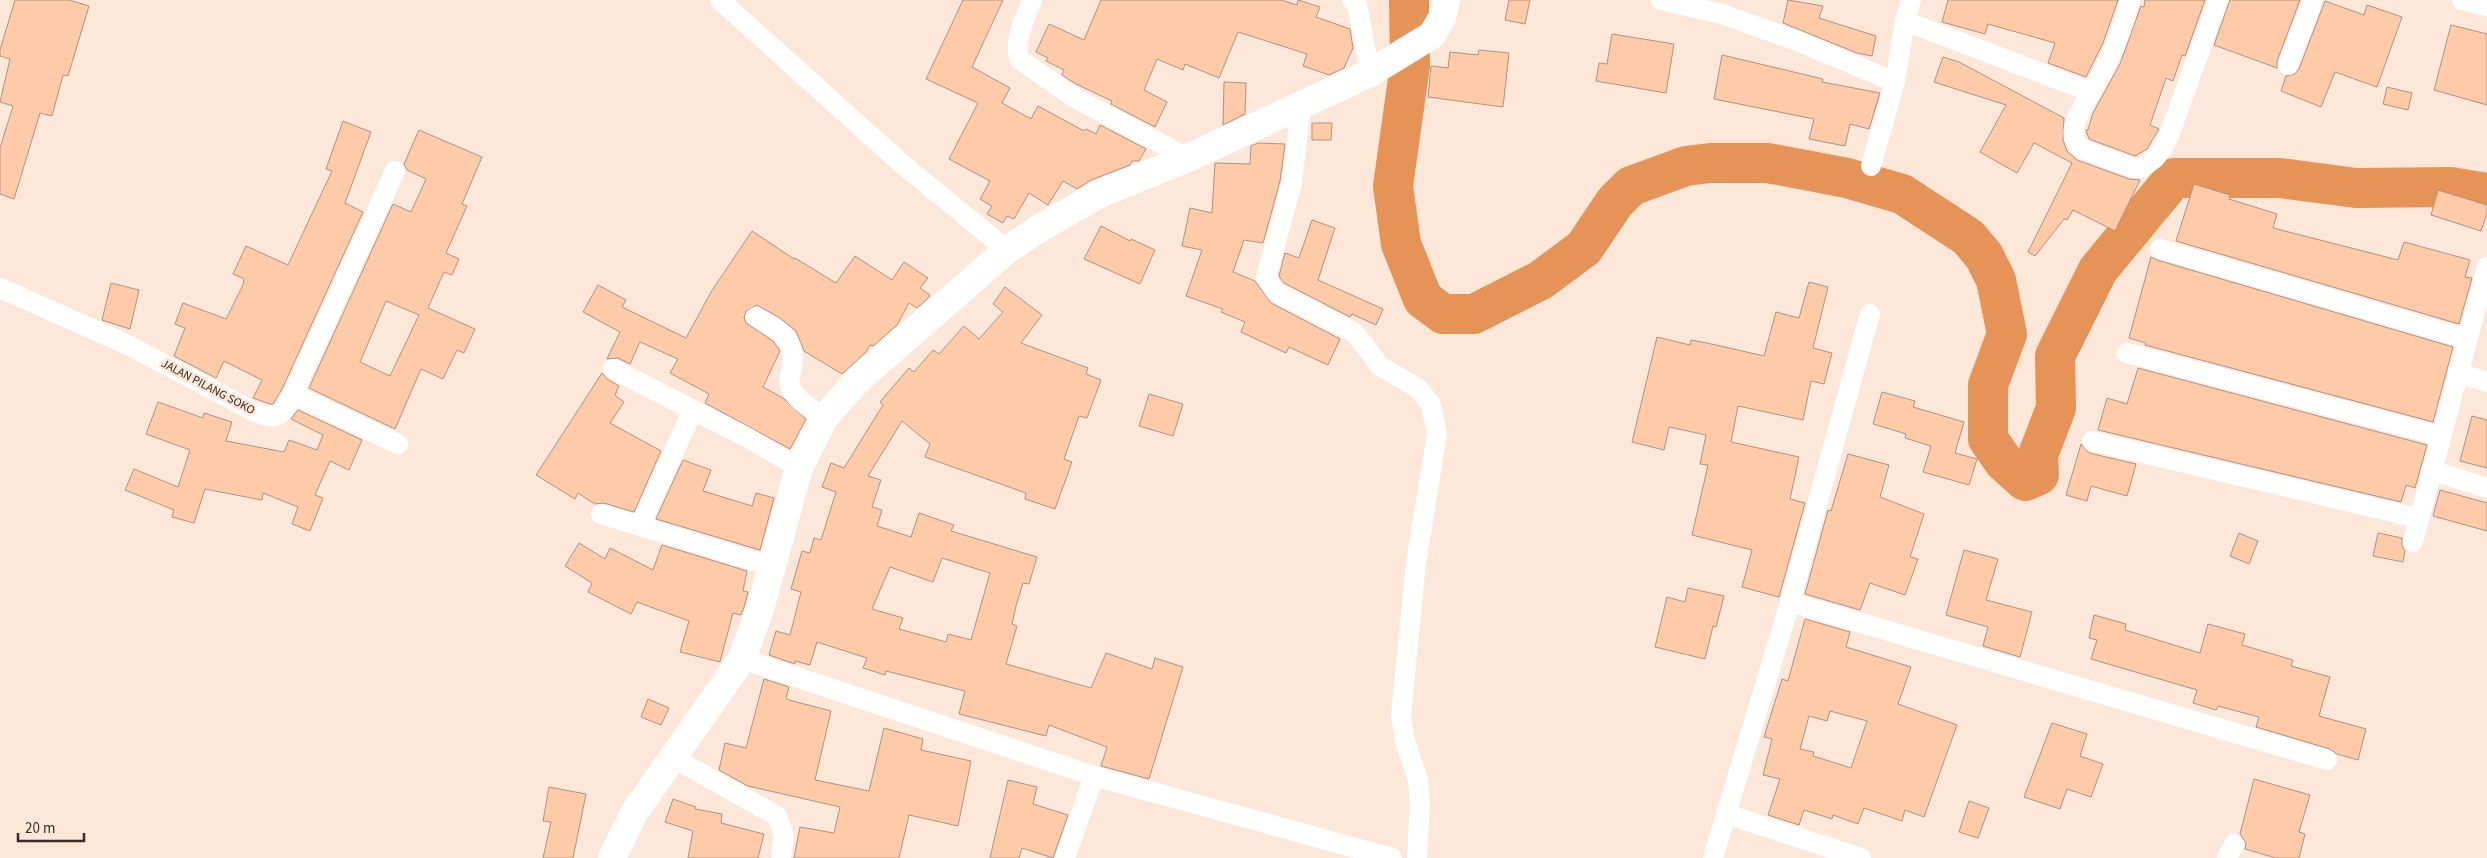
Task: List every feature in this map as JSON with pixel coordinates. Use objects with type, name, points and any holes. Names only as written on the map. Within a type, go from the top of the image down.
[{"type":"street","points":[[720,0],[902,164],[1007,250]]},
{"type":"street","points":[[1032,0],[1018,37],[1016,48],[1019,59],[1075,98],[1188,158]]},
{"type":"street","points":[[1352,0],[1357,4],[1370,73]]},
{"type":"street","points":[[612,858],[634,813],[742,659],[760,609],[770,566],[799,468],[824,418],[858,380],[1007,250],[1076,206],[1102,193],[1188,158],[1370,73],[1394,56],[1426,40],[1436,30],[1446,0]]},
{"type":"street","points":[[1661,0],[1724,7],[1800,42],[1895,82]]},
{"type":"street","points":[[1872,166],[1895,82],[1905,21],[1911,0]]},
{"type":"street","points":[[2130,0],[2122,34],[2072,130],[2076,144],[2082,149],[2133,168],[2142,168],[2155,158],[2170,133],[2218,0]]},
{"type":"street","points":[[2288,65],[2313,0]]},
{"type":"street","points":[[2462,0],[2487,6]]},
{"type":"street","points":[[1905,21],[2091,92]]},
{"type":"street","points":[[1300,106],[1292,183],[1266,278],[1276,292],[1355,334],[1380,366],[1419,389],[1428,398],[1435,420],[1437,434],[1416,563],[1401,716],[1405,741],[1418,780],[1420,805],[1417,858]]},
{"type":"street","name":"JALAN PILANG SOKO","points":[[0,288],[128,345],[265,417],[275,417],[283,413],[395,171]]},
{"type":"street","points":[[2160,249],[2467,339]]},
{"type":"street","points":[[2413,542],[2440,436],[2486,274]]},
{"type":"street","points":[[1713,858],[1790,602],[1870,314]]},
{"type":"street","points":[[756,317],[780,332],[790,341],[794,359],[790,377],[791,389],[795,395],[824,418]]},
{"type":"street","points":[[2127,352],[2440,436]]},
{"type":"street","points":[[613,369],[750,439],[799,468]]},
{"type":"street","points":[[2458,373],[2487,382]]},
{"type":"street","points":[[292,394],[398,444]]},
{"type":"street","points":[[640,526],[694,410]]},
{"type":"street","points":[[2092,441],[2418,518]]},
{"type":"street","points":[[2431,470],[2487,488]]},
{"type":"street","points":[[601,514],[770,566]]},
{"type":"street","points":[[1790,602],[2327,760]]},
{"type":"street","points":[[742,659],[1094,776],[1392,858]]},
{"type":"street","points":[[674,758],[777,816],[784,836],[781,858]]},
{"type":"street","points":[[1065,858],[1094,776]]},
{"type":"street","points":[[1726,814],[1861,858]]},
{"type":"building","points":[[15,0],[69,0],[89,6],[68,76],[63,75],[52,116],[40,113],[14,199],[0,194],[0,148],[13,106],[0,102],[10,59],[0,56],[0,50]]},
{"type":"building","points":[[963,0],[1003,0],[972,67],[1010,88],[1002,103],[1031,119],[1038,106],[1084,131],[1086,129],[1096,134],[1100,125],[1146,149],[1139,161],[1132,161],[1130,165],[1091,180],[1077,189],[1063,181],[1048,205],[1029,193],[1014,219],[1007,216],[1003,223],[987,214],[992,206],[980,199],[990,181],[949,159],[978,103],[926,79]]},
{"type":"building","points":[[1101,0],[1281,0],[1297,5],[1298,0],[1320,7],[1316,17],[1350,29],[1353,48],[1344,68],[1329,75],[1303,66],[1307,54],[1238,32],[1219,78],[1185,64],[1183,70],[1157,59],[1144,90],[1167,102],[1155,127],[1111,104],[1112,101],[1076,84],[1062,75],[1064,70],[1046,61],[1048,58],[1036,52],[1049,24],[1084,40]]},
{"type":"building","points":[[1509,0],[1530,0],[1525,24],[1505,20]]},
{"type":"building","points":[[1788,0],[1823,6],[1819,18],[1876,36],[1872,56],[1857,53],[1783,23]]},
{"type":"building","points":[[1948,0],[2118,0],[2103,43],[2086,77],[2048,63],[2055,43],[1988,24],[1985,34],[1942,22]]},
{"type":"building","points":[[2145,0],[2205,0],[2185,56],[2182,55],[2173,81],[2166,78],[2150,125],[2159,129],[2147,149],[2135,156],[2089,139],[2086,130],[2088,130],[2093,113],[2120,64],[2141,6],[2144,7]]},
{"type":"building","points":[[2230,0],[2300,0],[2277,61],[2277,68],[2214,45]]},
{"type":"building","points":[[2325,1],[2364,15],[2367,5],[2402,17],[2377,87],[2335,72],[2321,107],[2281,91],[2286,76],[2295,74],[2299,69]]},
{"type":"building","points":[[2451,25],[2487,34],[2487,105],[2434,90]]},
{"type":"building","points":[[1612,34],[1674,44],[1666,93],[1596,81],[1599,63],[1607,64]]},
{"type":"building","points":[[1479,50],[1509,53],[1503,107],[1428,97],[1431,66],[1448,68],[1450,52],[1478,55]]},
{"type":"building","points":[[1722,55],[1823,79],[1822,82],[1880,93],[1869,129],[1850,124],[1845,146],[1809,139],[1814,119],[1714,99]]},
{"type":"building","points":[[1943,57],[1959,62],[2064,118],[2063,140],[2067,151],[2077,160],[2129,179],[2140,180],[2115,231],[2073,210],[2067,220],[2064,219],[2035,256],[2028,252],[2072,163],[2034,143],[2017,173],[1980,152],[2006,105],[1934,82]]},
{"type":"building","points":[[1224,82],[1246,83],[1245,114],[1223,125]]},
{"type":"building","points":[[2387,87],[2412,93],[2408,110],[2383,104]]},
{"type":"building","points":[[343,121],[371,132],[345,203],[363,212],[282,389],[273,404],[270,404],[253,398],[262,380],[224,361],[216,378],[174,356],[185,328],[175,324],[183,303],[226,319],[243,285],[244,279],[233,274],[246,246],[288,265],[332,171],[326,169]]},
{"type":"building","points":[[1312,123],[1332,123],[1331,140],[1312,140]]},
{"type":"building","points":[[419,130],[482,157],[462,204],[467,206],[446,253],[459,259],[452,275],[444,272],[428,308],[475,329],[464,353],[457,350],[443,379],[421,369],[395,429],[309,388],[393,204],[411,212],[426,179],[407,170],[404,164]],"holes":[[[386,301],[419,315],[390,376],[360,362]]]},
{"type":"building","points":[[1258,143],[1285,144],[1280,181],[1263,243],[1244,240],[1233,272],[1255,281],[1271,303],[1340,339],[1328,365],[1289,347],[1286,353],[1241,332],[1245,322],[1221,312],[1223,309],[1186,296],[1202,250],[1182,246],[1190,208],[1212,213],[1215,163],[1250,164],[1251,146]]},
{"type":"building","points":[[2194,184],[2230,195],[2229,199],[2277,214],[2273,228],[2398,260],[2404,242],[2470,260],[2465,277],[2472,278],[2459,324],[2176,241]]},
{"type":"building","points":[[2438,190],[2487,205],[2487,213],[2481,231],[2431,215]]},
{"type":"building","points":[[1312,220],[1335,228],[1318,280],[1383,309],[1376,325],[1352,314],[1350,317],[1284,283],[1279,276],[1285,253],[1299,258]]},
{"type":"building","points":[[1101,226],[1130,241],[1131,239],[1155,250],[1140,284],[1084,259]]},
{"type":"building","points":[[752,231],[794,259],[836,283],[855,256],[892,280],[904,262],[928,278],[920,288],[930,295],[928,298],[917,308],[909,303],[897,325],[873,346],[870,345],[866,352],[842,374],[804,351],[796,331],[780,318],[757,305],[746,311],[744,317],[746,323],[773,341],[780,351],[763,387],[783,398],[806,419],[790,449],[705,403],[709,394],[670,373],[678,359],[640,342],[630,364],[618,358],[607,359],[620,332],[583,312],[598,285],[626,300],[622,307],[686,338],[711,292]]},
{"type":"building","points":[[2151,257],[2453,347],[2433,422],[2145,345],[2146,343],[2129,338]]},
{"type":"building","points":[[1809,282],[1828,287],[1813,348],[1832,353],[1824,384],[1811,381],[1803,420],[1738,406],[1731,442],[1799,457],[1790,499],[1805,503],[1779,597],[1742,587],[1752,550],[1692,535],[1708,465],[1700,464],[1706,435],[1669,427],[1664,450],[1632,442],[1657,337],[1690,345],[1691,340],[1764,356],[1776,312],[1799,318]]},
{"type":"building","points":[[111,283],[139,290],[130,329],[102,320]]},
{"type":"building","points":[[1005,287],[1042,315],[1021,343],[1088,368],[1086,374],[1101,380],[1087,418],[1079,416],[1064,459],[1072,462],[1055,509],[1025,499],[1026,493],[925,457],[930,444],[902,421],[868,476],[881,480],[872,507],[882,510],[877,526],[911,537],[919,513],[954,525],[951,531],[1037,557],[1029,584],[1023,583],[1016,606],[1012,624],[1017,626],[1006,664],[1091,688],[1106,653],[1152,669],[1155,658],[1183,667],[1149,779],[1101,766],[1107,747],[1049,725],[1046,736],[959,714],[965,691],[886,671],[885,675],[863,668],[867,658],[817,642],[810,665],[795,661],[795,664],[769,655],[776,631],[790,635],[801,592],[791,589],[802,551],[810,553],[814,538],[821,540],[836,492],[822,487],[831,463],[844,468],[883,405],[880,402],[909,368],[914,372],[933,350],[939,354],[964,326],[979,339],[1003,312],[993,304]],"holes":[[[942,558],[990,573],[971,640],[948,634],[946,642],[899,629],[903,618],[872,609],[890,567],[933,582]]]},
{"type":"building","points":[[2138,368],[2427,445],[2415,488],[2406,485],[2401,502],[2098,430],[2107,398],[2127,404]]},
{"type":"building","points":[[602,373],[607,379],[619,386],[615,395],[624,402],[610,423],[661,451],[634,512],[604,503],[595,504],[578,493],[575,499],[536,475]]},
{"type":"building","points":[[1882,392],[1915,401],[1913,407],[1964,422],[1955,453],[1977,459],[1969,485],[1923,472],[1931,446],[1905,438],[1906,434],[1873,424]]},
{"type":"building","points":[[1149,394],[1183,404],[1173,436],[1139,426]]},
{"type":"building","points":[[158,402],[203,418],[204,413],[232,422],[226,441],[284,452],[289,440],[317,450],[323,435],[291,419],[298,410],[362,440],[349,470],[330,461],[315,495],[323,498],[310,531],[292,524],[298,507],[263,493],[262,500],[205,489],[194,523],[172,517],[174,510],[125,490],[134,469],[178,487],[190,450],[146,434]]},
{"type":"building","points":[[2472,416],[2487,420],[2487,468],[2460,461]]},
{"type":"building","points":[[2081,444],[2089,453],[2136,464],[2127,496],[2091,486],[2087,501],[2066,495]]},
{"type":"building","points":[[1848,454],[1889,465],[1880,497],[1924,514],[1910,557],[1918,559],[1905,595],[1870,583],[1860,610],[1805,594],[1828,510],[1831,511]]},
{"type":"building","points":[[683,460],[711,470],[703,491],[752,506],[756,493],[774,498],[760,550],[656,519]]},
{"type":"building","points":[[2440,490],[2487,503],[2487,531],[2433,516]]},
{"type":"building","points":[[2239,533],[2258,541],[2249,564],[2230,556]]},
{"type":"building","points":[[2378,533],[2402,538],[2402,546],[2405,551],[2403,562],[2373,556]]},
{"type":"building","points":[[579,543],[605,559],[610,548],[653,570],[662,545],[747,571],[743,591],[748,592],[745,604],[741,615],[733,613],[720,662],[680,652],[689,621],[637,602],[631,614],[588,592],[592,583],[565,566]]},
{"type":"building","points":[[1964,550],[1998,559],[1986,600],[2032,612],[2020,657],[1983,646],[1988,627],[1946,615]]},
{"type":"building","points":[[1688,588],[1724,596],[1716,627],[1713,626],[1705,659],[1655,647],[1667,597],[1685,602]]},
{"type":"building","points":[[2094,615],[2126,624],[2125,630],[2200,653],[2208,624],[2245,634],[2242,645],[2293,660],[2291,666],[2330,677],[2319,716],[2366,729],[2358,760],[2337,754],[2330,749],[2256,727],[2259,717],[2218,706],[2216,710],[2193,703],[2197,690],[2091,659],[2097,640],[2089,638]]},
{"type":"building","points":[[1805,619],[1850,632],[1846,647],[1911,667],[1898,704],[1957,725],[1924,817],[1905,810],[1902,821],[1864,808],[1858,824],[1833,815],[1832,819],[1804,810],[1799,825],[1768,815],[1780,779],[1763,775],[1772,739],[1764,737],[1782,679],[1788,681]],"holes":[[[1830,711],[1867,721],[1851,768],[1813,756],[1814,752],[1800,749],[1809,716],[1827,721]]]},
{"type":"building","points":[[764,679],[789,687],[786,698],[789,700],[831,711],[815,780],[869,791],[884,728],[923,739],[921,750],[971,761],[958,826],[909,815],[899,858],[794,858],[800,827],[834,833],[840,807],[748,786],[719,770],[725,743],[746,748]]},
{"type":"building","points":[[648,699],[669,708],[661,725],[641,717]]},
{"type":"building","points":[[2052,723],[2087,734],[2080,756],[2103,764],[2091,797],[2067,789],[2060,809],[2024,797]]},
{"type":"building","points":[[2254,779],[2310,795],[2299,832],[2305,834],[2299,858],[2276,858],[2245,849],[2246,843],[2240,834]]},
{"type":"building","points":[[1008,780],[1037,787],[1033,804],[1068,815],[1053,858],[1022,848],[1019,858],[990,858]]},
{"type":"building","points":[[549,787],[586,794],[573,858],[543,858],[551,822],[543,821]]},
{"type":"building","points":[[673,799],[696,807],[695,809],[722,814],[721,823],[764,834],[758,858],[688,858],[693,831],[665,822]]},
{"type":"building","points":[[1969,801],[1989,808],[1978,838],[1959,832]]},
{"type":"waterway","points":[[1409,0],[1410,65],[1393,186],[1401,244],[1423,299],[1443,314],[1474,314],[1541,280],[1584,248],[1615,202],[1631,186],[1686,166],[1710,163],[1768,163],[1847,178],[1902,194],[1968,237],[1984,256],[1996,280],[2007,334],[1988,385],[1988,439],[2004,462],[2025,481],[2039,475],[2038,455],[2056,408],[2055,356],[2098,270],[2174,178],[2280,178],[2356,188],[2451,187],[2487,193]]}]
